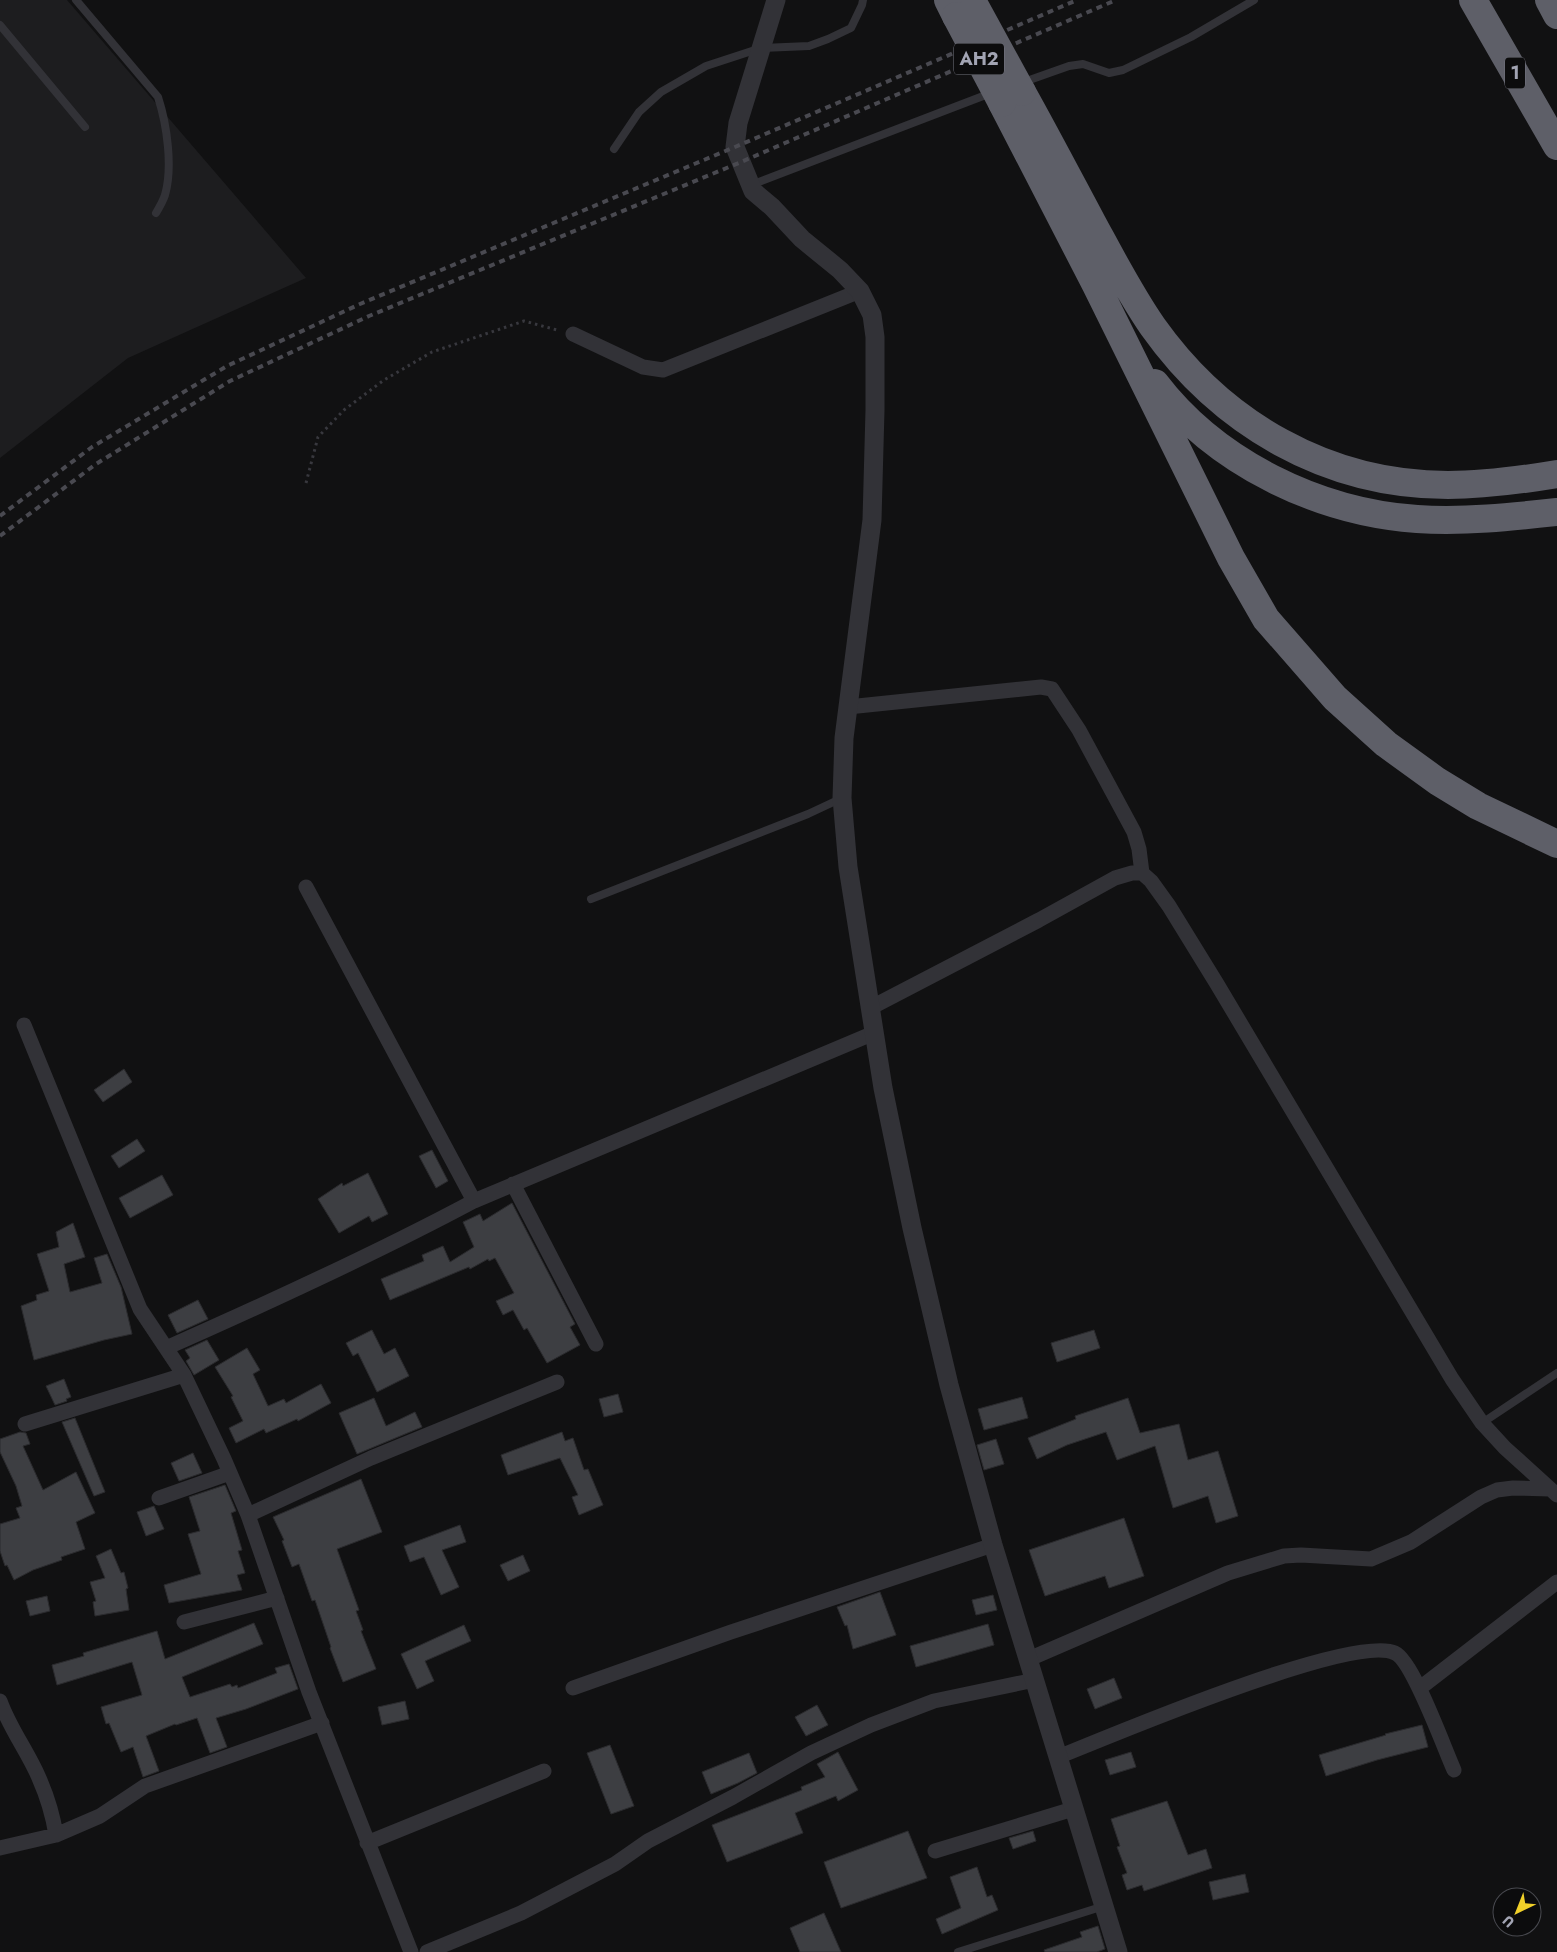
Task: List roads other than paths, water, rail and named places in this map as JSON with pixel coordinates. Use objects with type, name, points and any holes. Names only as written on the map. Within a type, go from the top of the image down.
[{"type":"highway","name":"1","points":[[1473,0],[1557,146]]},
{"type":"highway","points":[[1549,0],[1557,13]]},
{"type":"highway","points":[[963,6],[1012,97],[1153,326],[1197,380],[1226,406],[1254,427],[1285,445],[1315,459],[1348,470],[1385,479],[1416,484],[1472,485],[1557,474]]},
{"type":"highway","points":[[1012,97],[1096,285],[1231,558],[1266,619],[1335,698],[1386,744],[1437,781],[1478,806],[1557,844]]},
{"type":"highway","points":[[1096,285],[1142,366],[1172,403],[1219,445],[1282,484],[1350,508],[1416,519],[1479,519],[1557,512]]},
{"type":"street","points":[[776,0],[738,123],[735,147],[753,191],[772,207],[802,239],[840,270],[860,291],[872,315],[874,337],[872,520],[844,738],[842,798],[848,867],[883,1088],[948,1385],[993,1545],[1118,1952]]},
{"type":"street","points":[[573,334],[643,368],[663,370],[860,291]]},
{"type":"street","points":[[848,707],[1041,687],[1052,689],[1079,730],[1134,832],[1139,849],[1142,874]]},
{"type":"street","points":[[870,1008],[1115,878],[1132,873],[1142,874],[1151,881],[1174,914],[1442,1362],[1482,1423],[1554,1492]]},
{"type":"street","points":[[306,887],[474,1201]]},
{"type":"street","points":[[24,1025],[140,1309],[184,1375],[248,1515],[322,1723],[367,1843],[411,1952]]},
{"type":"street","points":[[166,1348],[296,1290],[412,1235],[474,1201],[874,1033]]},
{"type":"street","points":[[513,1184],[596,1344]]},
{"type":"street","points":[[25,1424],[184,1375]]},
{"type":"street","points":[[248,1515],[371,1458],[557,1382]]},
{"type":"street","points":[[159,1498],[230,1473]]},
{"type":"street","points":[[1029,1659],[1219,1576],[1245,1567],[1284,1556],[1301,1555],[1371,1559],[1411,1542],[1481,1497],[1497,1490],[1513,1488],[1554,1492]]},
{"type":"street","points":[[573,1688],[731,1632],[993,1545]]},
{"type":"street","points":[[1420,1688],[1557,1582]]},
{"type":"street","points":[[184,1622],[278,1598]]},
{"type":"street","points":[[1058,1756],[1207,1698],[1312,1663],[1371,1650],[1396,1653],[1405,1662],[1420,1688],[1454,1770]]},
{"type":"street","points":[[427,1952],[521,1913],[615,1864],[648,1841],[733,1797],[810,1753],[871,1725],[934,1701],[1035,1680]]},
{"type":"street","points":[[0,1701],[5,1715],[40,1779],[56,1835]]},
{"type":"street","points":[[0,1848],[56,1835],[100,1816],[145,1786],[322,1723]]},
{"type":"street","points":[[367,1843],[544,1771]]},
{"type":"street","points":[[935,1851],[1073,1809]]},
{"type":"lane","points":[[76,0],[158,97],[164,117],[168,173],[165,196],[156,213]]},
{"type":"lane","points":[[614,149],[639,112],[661,92],[706,66],[761,48],[809,46],[828,39],[851,28],[863,0]]},
{"type":"lane","points":[[751,185],[962,104],[1069,66],[1084,64],[1109,73],[1123,70],[1190,37],[1254,0]]},
{"type":"lane","points":[[0,25],[85,127]]},
{"type":"lane","points":[[590,899],[808,814],[842,798]]},
{"type":"lane","points":[[1482,1423],[1557,1373]]},
{"type":"lane","points":[[958,1952],[1104,1906]]},
{"type":"railway","points":[[0,516],[92,447],[227,366],[360,304],[735,147],[1077,0]]},
{"type":"railway","points":[[0,536],[96,464],[230,381],[369,316],[741,162],[1116,0]]}]
